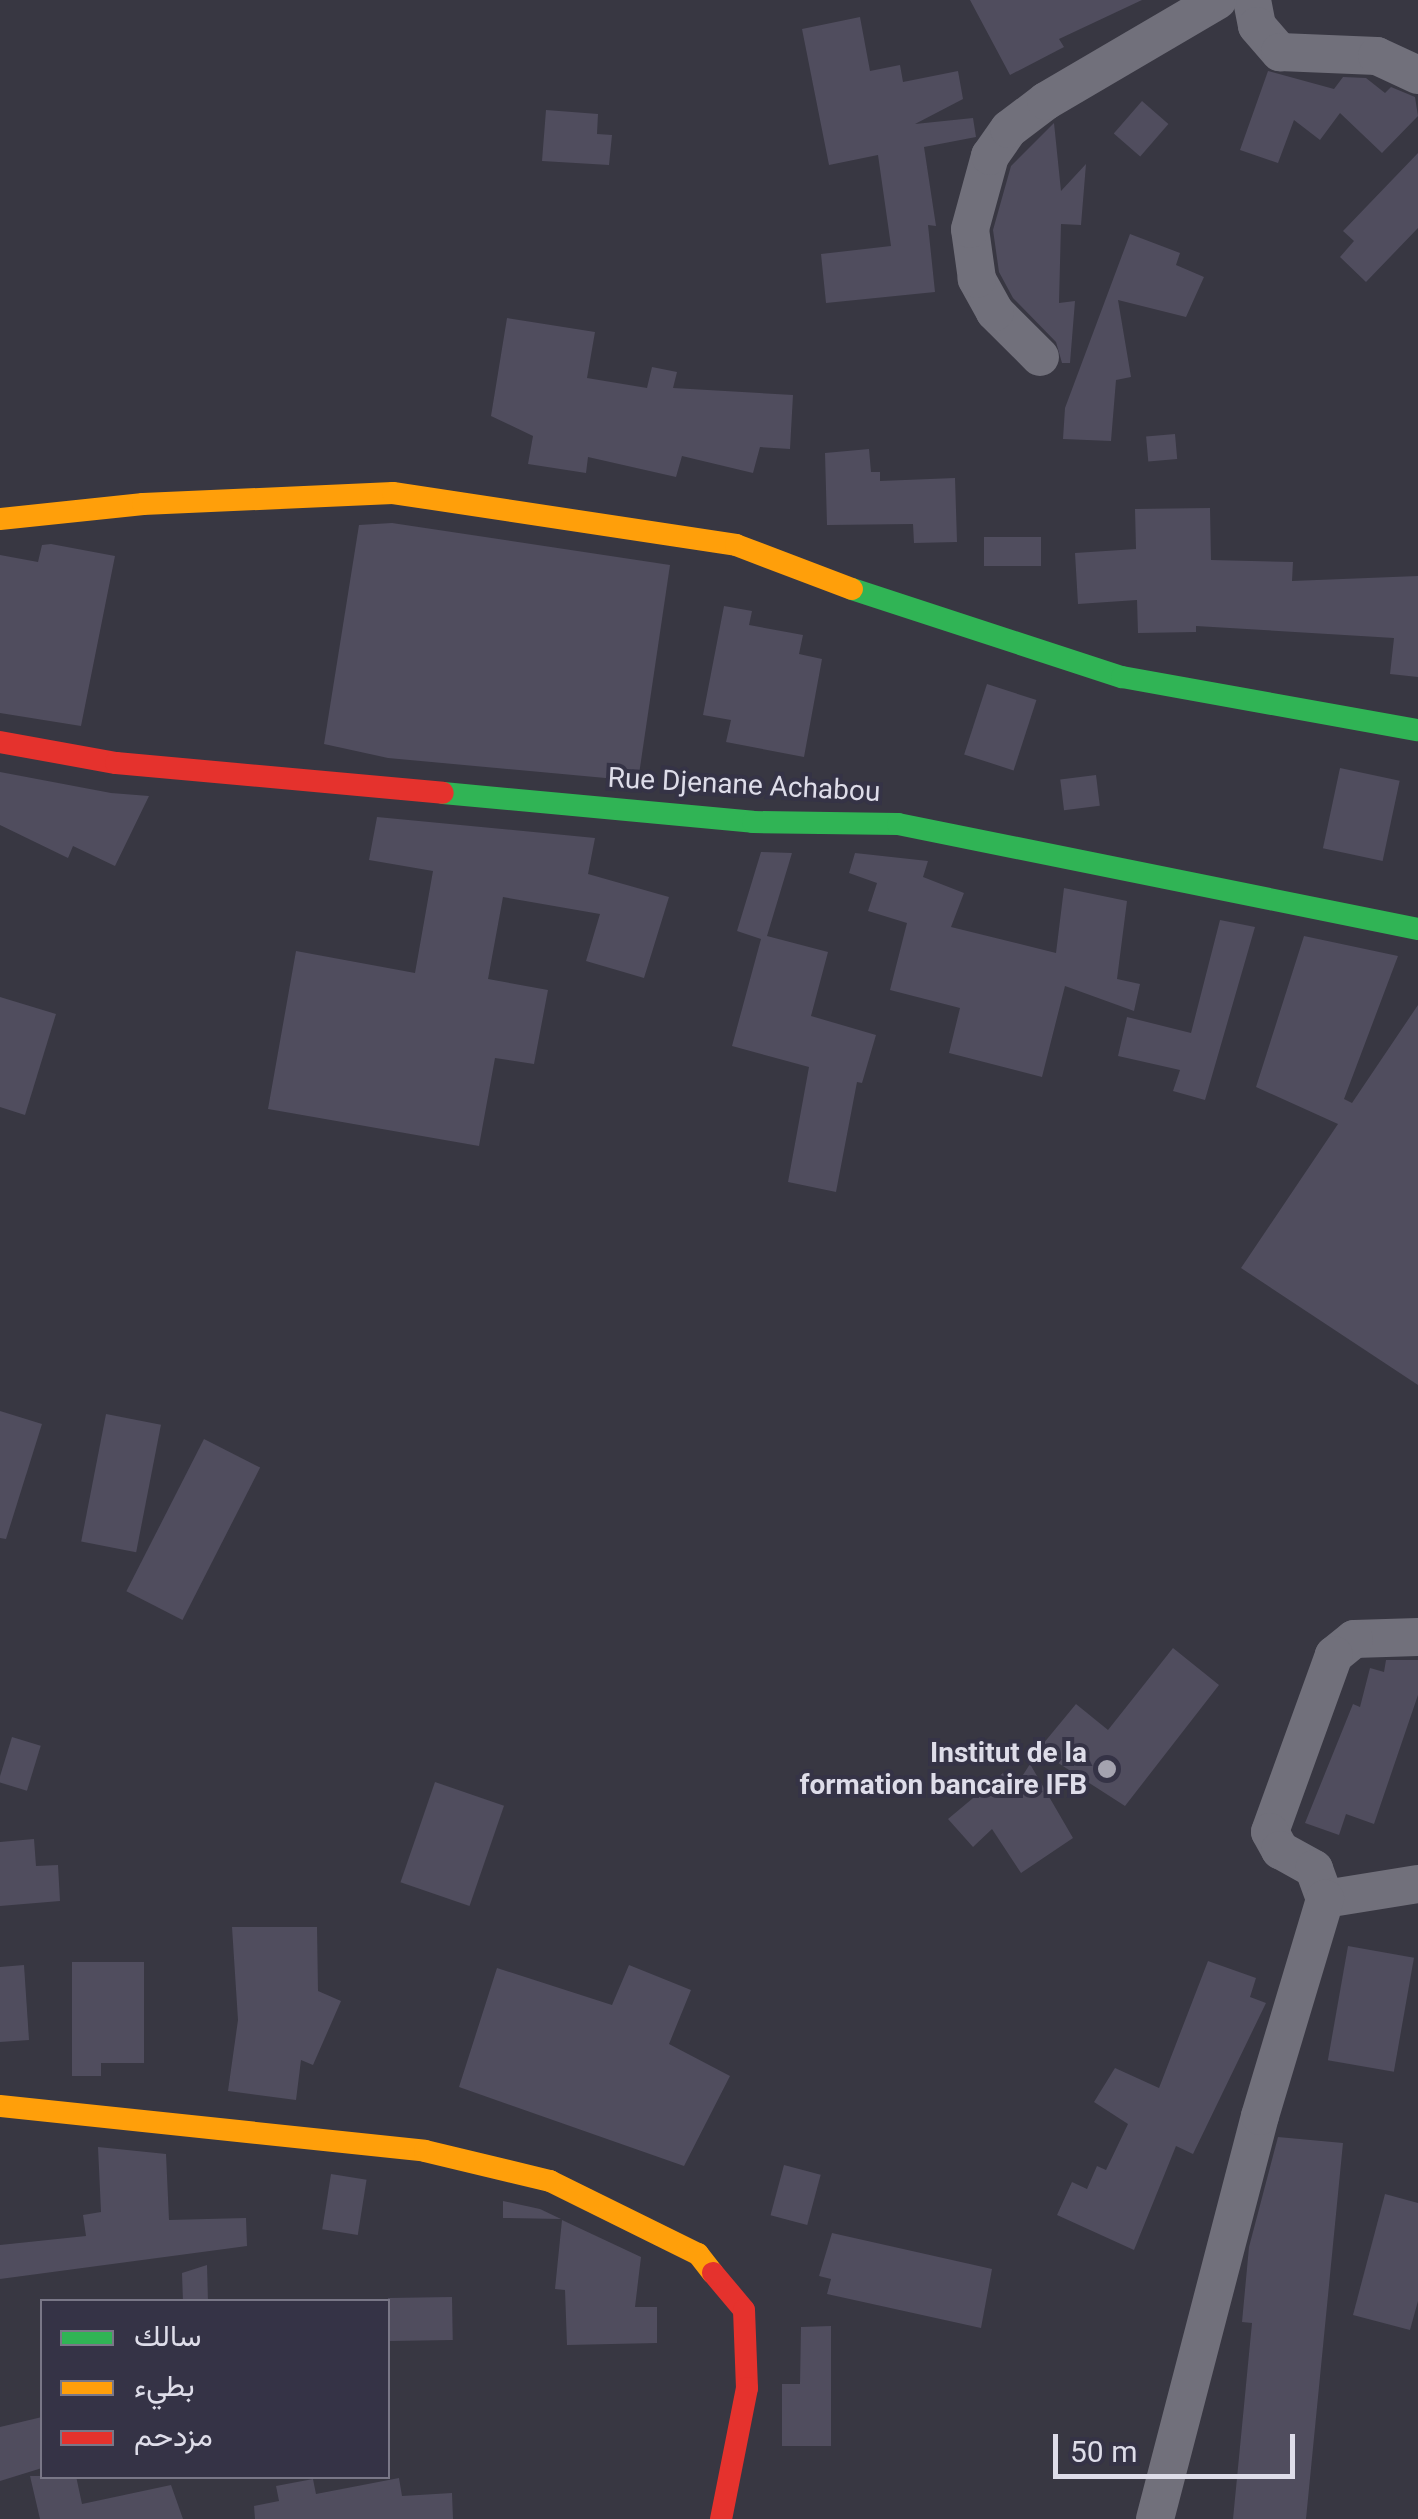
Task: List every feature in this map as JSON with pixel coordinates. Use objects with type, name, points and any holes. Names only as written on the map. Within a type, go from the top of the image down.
[{"type":"street","points":[[1040,357],[995,312],[977,278],[970,229],[990,156],[1008,129],[1046,102],[1247,1],[1257,26],[1280,52],[1378,56],[1418,75]]},
{"type":"street","points":[[0,518],[144,504],[393,494],[503,508],[736,545],[946,626],[1122,677],[1418,730]]},
{"type":"street","name":"Rue Djenane Achabou","points":[[0,742],[116,763],[753,822],[898,824],[1418,929]]},
{"type":"street","points":[[1155,2519],[1325,1899],[1314,1869],[1280,1850],[1270,1832],[1308,1715],[1334,1655],[1354,1639],[1418,1637]]},
{"type":"street","points":[[1325,1899],[1418,1884]]},
{"type":"street","points":[[0,2106],[425,2151],[550,2181],[698,2254],[744,2310],[747,2388],[721,2519]]},
{"type":"building","points":[[970,0],[1142,0],[1059,39],[1064,47],[1010,75]]},
{"type":"building","points":[[860,17],[870,71],[900,65],[903,82],[958,71],[963,99],[915,124],[973,118],[976,137],[924,147],[936,226],[928,225],[935,292],[826,303],[821,254],[891,246],[878,155],[829,165],[802,29]]},
{"type":"building","points":[[1268,71],[1334,89],[1343,77],[1366,78],[1385,93],[1391,87],[1415,97],[1418,116],[1382,153],[1340,113],[1320,140],[1294,120],[1278,163],[1240,150]]},
{"type":"building","points":[[1142,101],[1168,124],[1140,156],[1114,133]]},
{"type":"building","points":[[546,110],[598,114],[597,134],[612,135],[609,165],[542,161]]},
{"type":"building","points":[[1054,123],[1061,191],[1086,164],[1081,225],[1061,224],[1059,303],[1075,301],[1070,363],[1062,363],[1056,342],[1013,298],[999,272],[993,230],[1011,166]]},
{"type":"building","points":[[1418,153],[1418,228],[1366,282],[1340,257],[1354,241],[1343,231]]},
{"type":"building","points":[[1130,234],[1180,253],[1176,265],[1204,277],[1186,317],[1118,300],[1131,377],[1116,380],[1111,441],[1063,439],[1065,408]]},
{"type":"building","points":[[507,318],[595,332],[587,378],[647,388],[652,367],[677,372],[673,388],[793,395],[790,449],[760,447],[753,473],[682,456],[676,477],[588,457],[586,473],[528,464],[533,436],[491,416]]},
{"type":"building","points":[[1175,434],[1177,459],[1148,461],[1146,437]]},
{"type":"building","points":[[869,449],[871,472],[880,472],[880,481],[955,478],[957,542],[914,543],[913,524],[827,525],[825,453]]},
{"type":"building","points":[[1210,508],[1211,560],[1293,562],[1292,581],[1418,576],[1418,677],[1390,674],[1394,638],[1196,626],[1196,632],[1138,633],[1137,600],[1078,604],[1075,553],[1136,549],[1135,509]]},
{"type":"building","points":[[392,523],[670,565],[638,781],[388,758],[324,744],[359,525]]},
{"type":"building","points":[[984,537],[1041,537],[1041,566],[984,566]]},
{"type":"building","points":[[42,545],[115,556],[81,726],[0,713],[0,555],[38,562]]},
{"type":"building","points":[[724,606],[752,611],[749,625],[803,635],[799,654],[822,659],[804,757],[726,742],[731,720],[703,715]]},
{"type":"building","points":[[987,684],[1036,700],[1014,770],[964,754]]},
{"type":"building","points":[[1340,768],[1400,781],[1383,861],[1323,848]]},
{"type":"building","points":[[0,772],[111,793],[149,796],[115,866],[73,846],[68,858],[0,825]]},
{"type":"building","points":[[1096,775],[1100,806],[1064,810],[1060,779]]},
{"type":"building","points":[[377,817],[595,838],[588,874],[669,897],[644,978],[586,961],[600,914],[503,897],[488,979],[548,990],[534,1064],[495,1058],[479,1146],[268,1109],[296,951],[415,973],[433,871],[369,860]]},
{"type":"building","points":[[761,852],[792,853],[767,936],[828,952],[811,1016],[876,1035],[862,1083],[857,1082],[836,1192],[788,1182],[809,1067],[732,1046],[761,939],[737,931]]},
{"type":"building","points":[[855,853],[928,861],[923,877],[964,893],[951,927],[1056,953],[1064,888],[1127,901],[1117,979],[1140,984],[1134,1011],[1065,986],[1042,1077],[949,1053],[960,1008],[890,990],[907,923],[868,911],[877,883],[849,873]]},
{"type":"building","points":[[1220,920],[1255,927],[1205,1100],[1173,1091],[1180,1070],[1118,1056],[1127,1017],[1191,1033]]},
{"type":"building","points":[[1304,936],[1398,956],[1344,1099],[1352,1103],[1418,1005],[1418,1385],[1241,1268],[1338,1124],[1256,1087]]},
{"type":"building","points":[[0,997],[56,1014],[25,1115],[0,1107]]},
{"type":"building","points":[[0,1411],[42,1424],[6,1539],[0,1538]]},
{"type":"building","points":[[106,1414],[161,1425],[136,1552],[81,1542]]},
{"type":"building","points":[[204,1439],[260,1468],[183,1620],[126,1591]]},
{"type":"building","points":[[1173,1648],[1219,1685],[1125,1806],[1038,1750],[1076,1704],[1108,1730]]},
{"type":"building","points":[[1386,1660],[1418,1660],[1418,1695],[1374,1824],[1346,1814],[1339,1835],[1305,1823],[1353,1704],[1360,1707],[1370,1668],[1384,1672]]},
{"type":"building","points":[[12,1737],[41,1746],[27,1791],[0,1782]]},
{"type":"building","points":[[1030,1764],[1073,1838],[1021,1873],[992,1829],[973,1847],[948,1819],[1003,1773],[1014,1789]]},
{"type":"building","points":[[435,1782],[504,1806],[470,1906],[400,1882]]},
{"type":"building","points":[[34,1839],[36,1866],[58,1865],[60,1901],[0,1906],[0,1842]]},
{"type":"building","points":[[232,1927],[317,1927],[318,1991],[341,2001],[313,2065],[301,2060],[296,2100],[228,2091],[238,2020]]},
{"type":"building","points":[[1348,1946],[1414,1958],[1394,2072],[1328,2060]]},
{"type":"building","points":[[1208,1961],[1256,1978],[1250,1997],[1266,2003],[1193,2154],[1176,2146],[1134,2250],[1057,2215],[1072,2182],[1087,2189],[1097,2166],[1106,2170],[1128,2124],[1094,2102],[1115,2068],[1159,2088]]},
{"type":"building","points":[[72,1962],[144,1962],[144,2063],[101,2063],[101,2076],[72,2076]]},
{"type":"building","points":[[24,1965],[29,2040],[0,2042],[0,1967]]},
{"type":"building","points":[[629,1965],[691,1990],[669,2044],[730,2076],[684,2166],[459,2087],[497,1968],[612,2005]]},
{"type":"building","points":[[1278,2137],[1343,2143],[1306,2519],[1233,2519],[1252,2323],[1242,2322],[1249,2247]]},
{"type":"building","points":[[98,2147],[166,2154],[169,2220],[246,2218],[247,2246],[0,2279],[0,2245],[86,2236],[83,2215],[101,2212]]},
{"type":"building","points":[[784,2165],[821,2175],[807,2225],[771,2215]]},
{"type":"building","points":[[331,2174],[367,2180],[358,2235],[322,2229]]},
{"type":"building","points":[[1385,2194],[1418,2203],[1418,2301],[1410,2330],[1353,2315]]},
{"type":"building","points":[[503,2201],[540,2209],[561,2219],[503,2218]]},
{"type":"building","points":[[562,2220],[641,2257],[635,2307],[657,2307],[657,2343],[567,2345],[565,2290],[555,2289]]},
{"type":"building","points":[[832,2233],[992,2269],[981,2328],[827,2294],[831,2279],[819,2276]]},
{"type":"building","points":[[207,2265],[208,2299],[183,2299],[182,2273]]},
{"type":"building","points":[[452,2297],[453,2340],[390,2341],[388,2299]]},
{"type":"building","points":[[831,2326],[831,2446],[782,2446],[782,2384],[800,2384],[801,2327]]},
{"type":"building","points":[[40,2417],[40,2469],[0,2481],[0,2427]]},
{"type":"building","points":[[30,2476],[77,2479],[82,2504],[171,2485],[183,2519],[40,2519]]},
{"type":"building","points":[[399,2478],[402,2496],[452,2493],[453,2519],[255,2519],[254,2506],[279,2501],[276,2486],[313,2479],[316,2494]]},
{"type":"traffic: fast","points":[[852,589],[1122,677],[1418,730]]},
{"type":"traffic: fast","points":[[443,793],[753,822],[898,824],[1418,929]]},
{"type":"traffic: slow","points":[[0,519],[143,504],[393,493],[736,545],[852,589]]},
{"type":"traffic: slow","points":[[0,2106],[425,2151],[550,2181],[698,2254],[713,2273]]},
{"type":"traffic: jam","points":[[0,742],[116,763],[443,793]]},
{"type":"traffic: jam","points":[[713,2273],[744,2310],[747,2388],[721,2519]]},
{"type":"place","name":"Institut de la formation bancaire IFB","points":[[1107,1769]]}]
